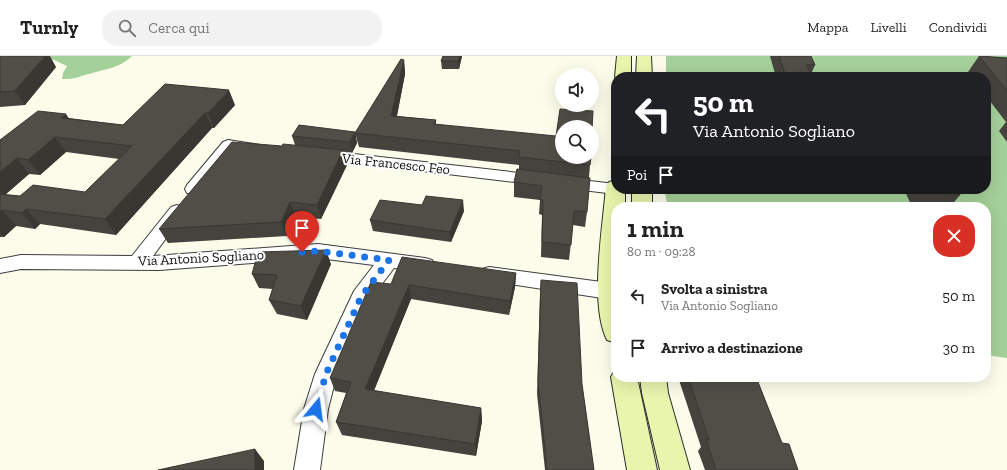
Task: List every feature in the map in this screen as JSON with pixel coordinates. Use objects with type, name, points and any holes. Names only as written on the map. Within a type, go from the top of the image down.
[{"type":"main road","points":[[623,72],[624,56]]},
{"type":"main road","points":[[644,56],[644,72]]},
{"type":"main road","points":[[625,382],[642,470]]},
{"type":"main road","points":[[654,382],[655,393],[675,470]]},
{"type":"street","points":[[137,263],[228,145],[267,150]]},
{"type":"street","name":"Via Francesco Feo","points":[[307,154],[611,186]]},
{"type":"street","name":"Via Antonio Sogliano","points":[[0,266],[21,262],[159,263],[318,251],[443,267]]},
{"type":"street","points":[[307,470],[316,409],[326,374],[361,297],[389,260]]},
{"type":"street","points":[[474,272],[611,291]]},
{"type":"green space","points":[[38,56],[132,56],[112,68],[76,78],[62,79],[63,73],[67,66],[54,60]]},
{"type":"green space","points":[[666,56],[1007,56],[1007,358],[991,356],[991,202],[667,202],[665,194],[991,194],[991,72],[666,72]]},
{"type":"building","points":[[0,56],[45,56],[15,91],[0,92]]},
{"type":"building","points":[[443,56],[460,56],[458,61],[441,61]]},
{"type":"building","points":[[779,56],[811,56],[815,65],[807,65],[810,72],[784,72]]},
{"type":"building","points":[[979,56],[1007,58],[1007,91]]},
{"type":"building","points":[[401,59],[404,60],[391,116],[436,120],[434,124],[555,136],[555,161],[519,157],[520,151],[355,133]]},
{"type":"building","points":[[165,84],[229,90],[208,113],[205,113],[105,219],[26,209],[22,213],[2,210],[0,212],[0,194],[20,196],[33,185],[85,192],[132,146],[55,137],[28,160],[17,158],[0,172],[0,140],[38,111],[66,114],[61,118],[123,125]]},
{"type":"building","points":[[560,112],[593,112],[592,120],[558,120]]},
{"type":"building","points":[[299,125],[355,132],[350,142],[292,136]]},
{"type":"building","points":[[232,142],[282,146],[283,144],[343,150],[317,205],[290,202],[281,222],[159,229]]},
{"type":"building","points":[[517,169],[590,178],[587,212],[574,211],[571,245],[542,242],[543,200],[540,200],[542,186],[514,182]]},
{"type":"building","points":[[426,196],[463,200],[450,232],[370,220],[380,200],[422,205]]},
{"type":"building","points":[[326,250],[301,306],[269,300],[277,275],[252,274],[258,252]]},
{"type":"building","points":[[402,257],[516,273],[510,301],[409,285],[365,389],[481,408],[475,444],[336,422],[351,382],[330,378],[371,282],[391,284]]},
{"type":"building","points":[[541,280],[577,283],[582,384],[594,470],[547,470],[538,381]]},
{"type":"building","points":[[690,382],[758,382],[782,443],[789,444],[798,470],[716,470],[706,439],[709,440]]},
{"type":"building","points":[[255,449],[255,470],[158,470]]},
{"type":"route","points":[[302,252],[318,251],[389,260],[361,297],[326,374],[316,409]]}]
